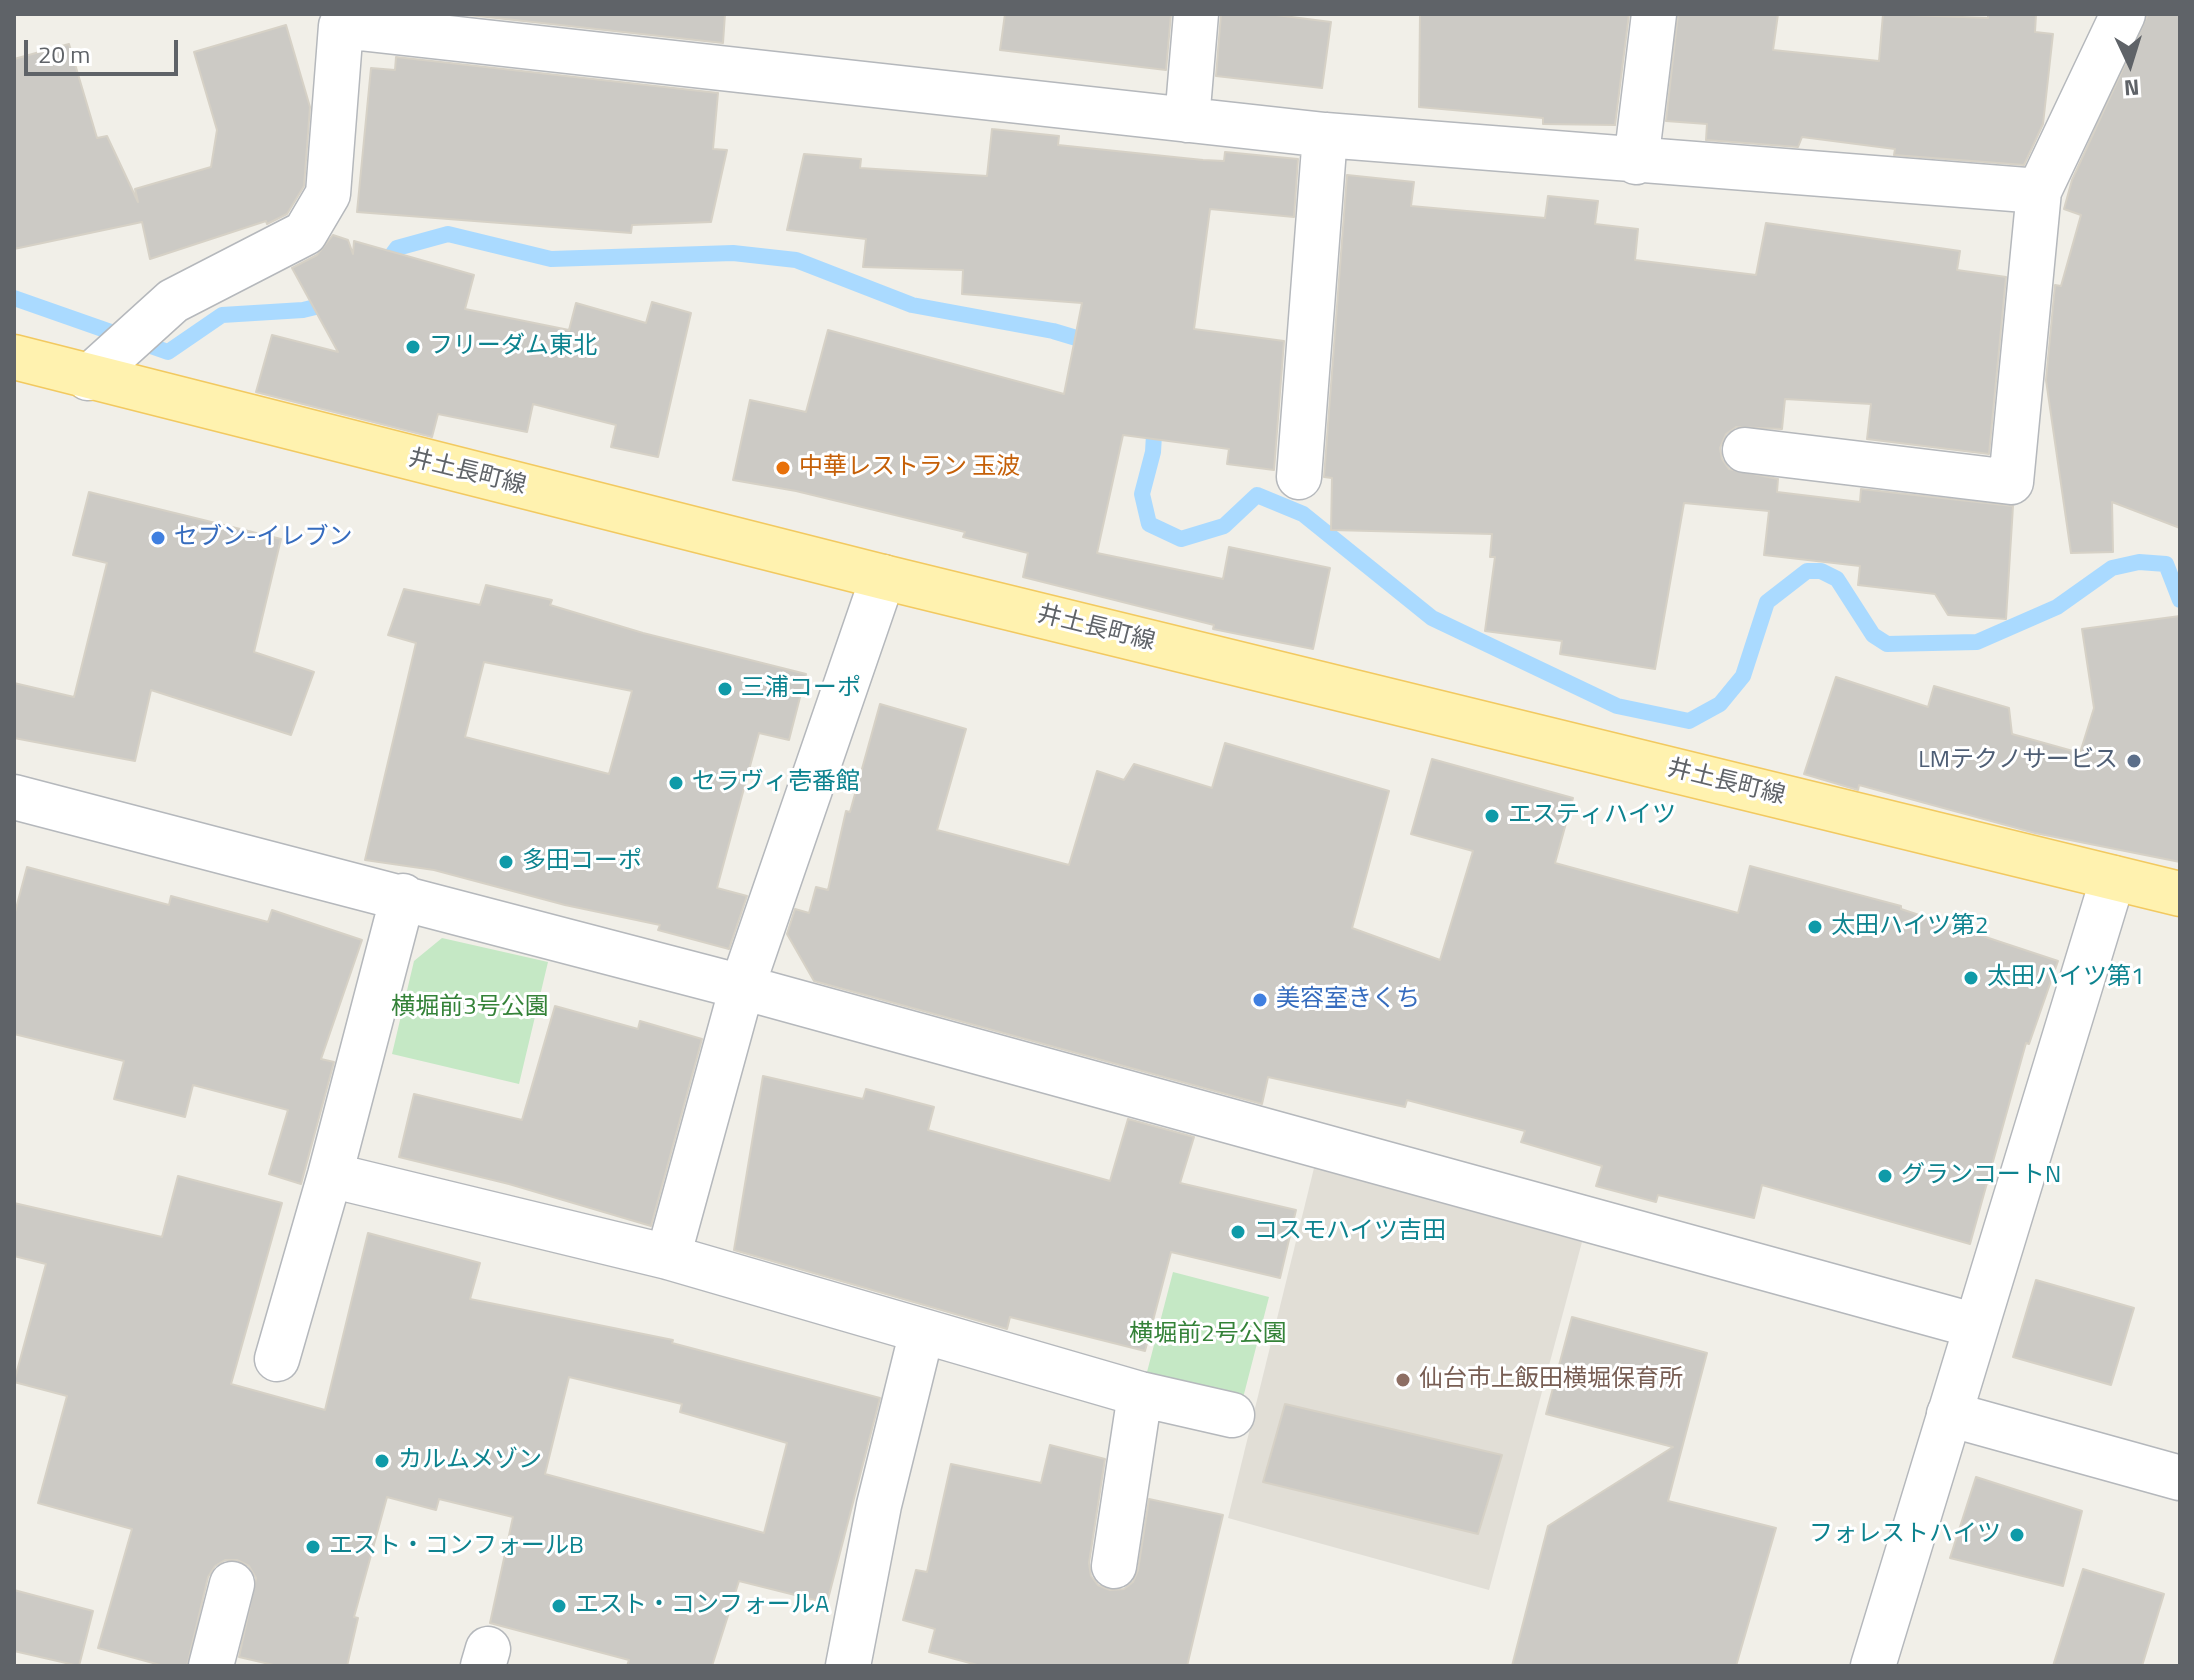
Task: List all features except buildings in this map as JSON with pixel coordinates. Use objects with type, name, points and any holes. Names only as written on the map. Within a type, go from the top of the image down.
[{"type":"main road","name":"井土長町線","points":[[14,357],[96,371],[883,577],[2180,894]]},
{"type":"street","points":[[1187,120],[1196,14]]},
{"type":"street","points":[[1636,162],[1654,14]]},
{"type":"street","points":[[1745,450],[2011,482],[2039,191],[2123,14]]},
{"type":"street","points":[[96,371],[173,301],[305,233],[328,194],[341,26],[1325,135],[1636,162],[2039,191]]},
{"type":"street","points":[[1299,477],[1325,135]]},
{"type":"street","points":[[668,1257],[742,987],[883,577]]},
{"type":"street","points":[[14,797],[403,896],[742,987],[1976,1326]]},
{"type":"street","points":[[1873,1666],[2113,878]]},
{"type":"street","points":[[277,1359],[330,1175],[403,896]]},
{"type":"street","points":[[330,1175],[668,1257],[1140,1394],[1232,1415]]},
{"type":"street","points":[[848,1666],[879,1505],[922,1331]]},
{"type":"street","points":[[1114,1566],[1140,1394]]},
{"type":"street","points":[[1949,1414],[2180,1478]]},
{"type":"street","points":[[211,1666],[232,1584]]},
{"type":"shaded area","name":"仙台市上飯田横堀保育所","points":[[1314,1168],[1582,1242],[1489,1590],[1228,1518]]},
{"type":"green space","name":"横堀前3号公園","points":[[442,938],[548,962],[519,1084],[392,1054],[414,961]]},
{"type":"green space","name":"横堀前2号公園","points":[[1173,1272],[1269,1297],[1243,1398],[1147,1372]]},
{"type":"waterway","points":[[381,270],[397,248],[448,234],[551,259],[733,253],[796,260],[912,305],[1053,331],[1093,343]]},
{"type":"waterway","points":[[14,298],[168,352],[222,315],[303,310],[332,303]]},
{"type":"waterway","points":[[1155,418],[1153,452],[1142,494],[1149,524],[1181,539],[1224,526],[1257,495],[1303,514],[1432,618],[1617,706],[1689,721],[1720,704],[1743,676],[1767,602],[1807,571],[1821,571],[1837,579],[1873,635],[1887,644],[1977,642],[2057,607],[2112,568],[2139,562],[2166,564],[2180,600]]},
{"type":"place","name":"フリーダム東北","points":[[413,347]]},
{"type":"place","name":"中華レストラン 玉波","points":[[783,468]]},
{"type":"place","name":"セブン-イレブン","points":[[158,538]]},
{"type":"place","name":"三浦コーポ","points":[[725,689]]},
{"type":"place","name":"LMテクノサービス","points":[[2134,761]]},
{"type":"place","name":"セラヴィ壱番館","points":[[676,783]]},
{"type":"place","name":"エスティハイツ","points":[[1492,816]]},
{"type":"place","name":"多田コーポ","points":[[506,862]]},
{"type":"place","name":"太田ハイツ第2","points":[[1815,927]]},
{"type":"place","name":"太田ハイツ第1","points":[[1971,978]]},
{"type":"place","name":"美容室きくち","points":[[1260,1000]]},
{"type":"place","name":"グランコートN","points":[[1885,1176]]},
{"type":"place","name":"コスモハイツ吉田","points":[[1238,1232]]},
{"type":"place","name":"仙台市上飯田横堀保育所","points":[[1403,1380]]},
{"type":"place","name":"カルムメゾン","points":[[382,1461]]},
{"type":"place","name":"フォレストハイツ","points":[[2017,1535]]},
{"type":"place","name":"エスト・コンフォールB","points":[[313,1547]]},
{"type":"place","name":"エスト・コンフォールA","points":[[559,1606]]}]
